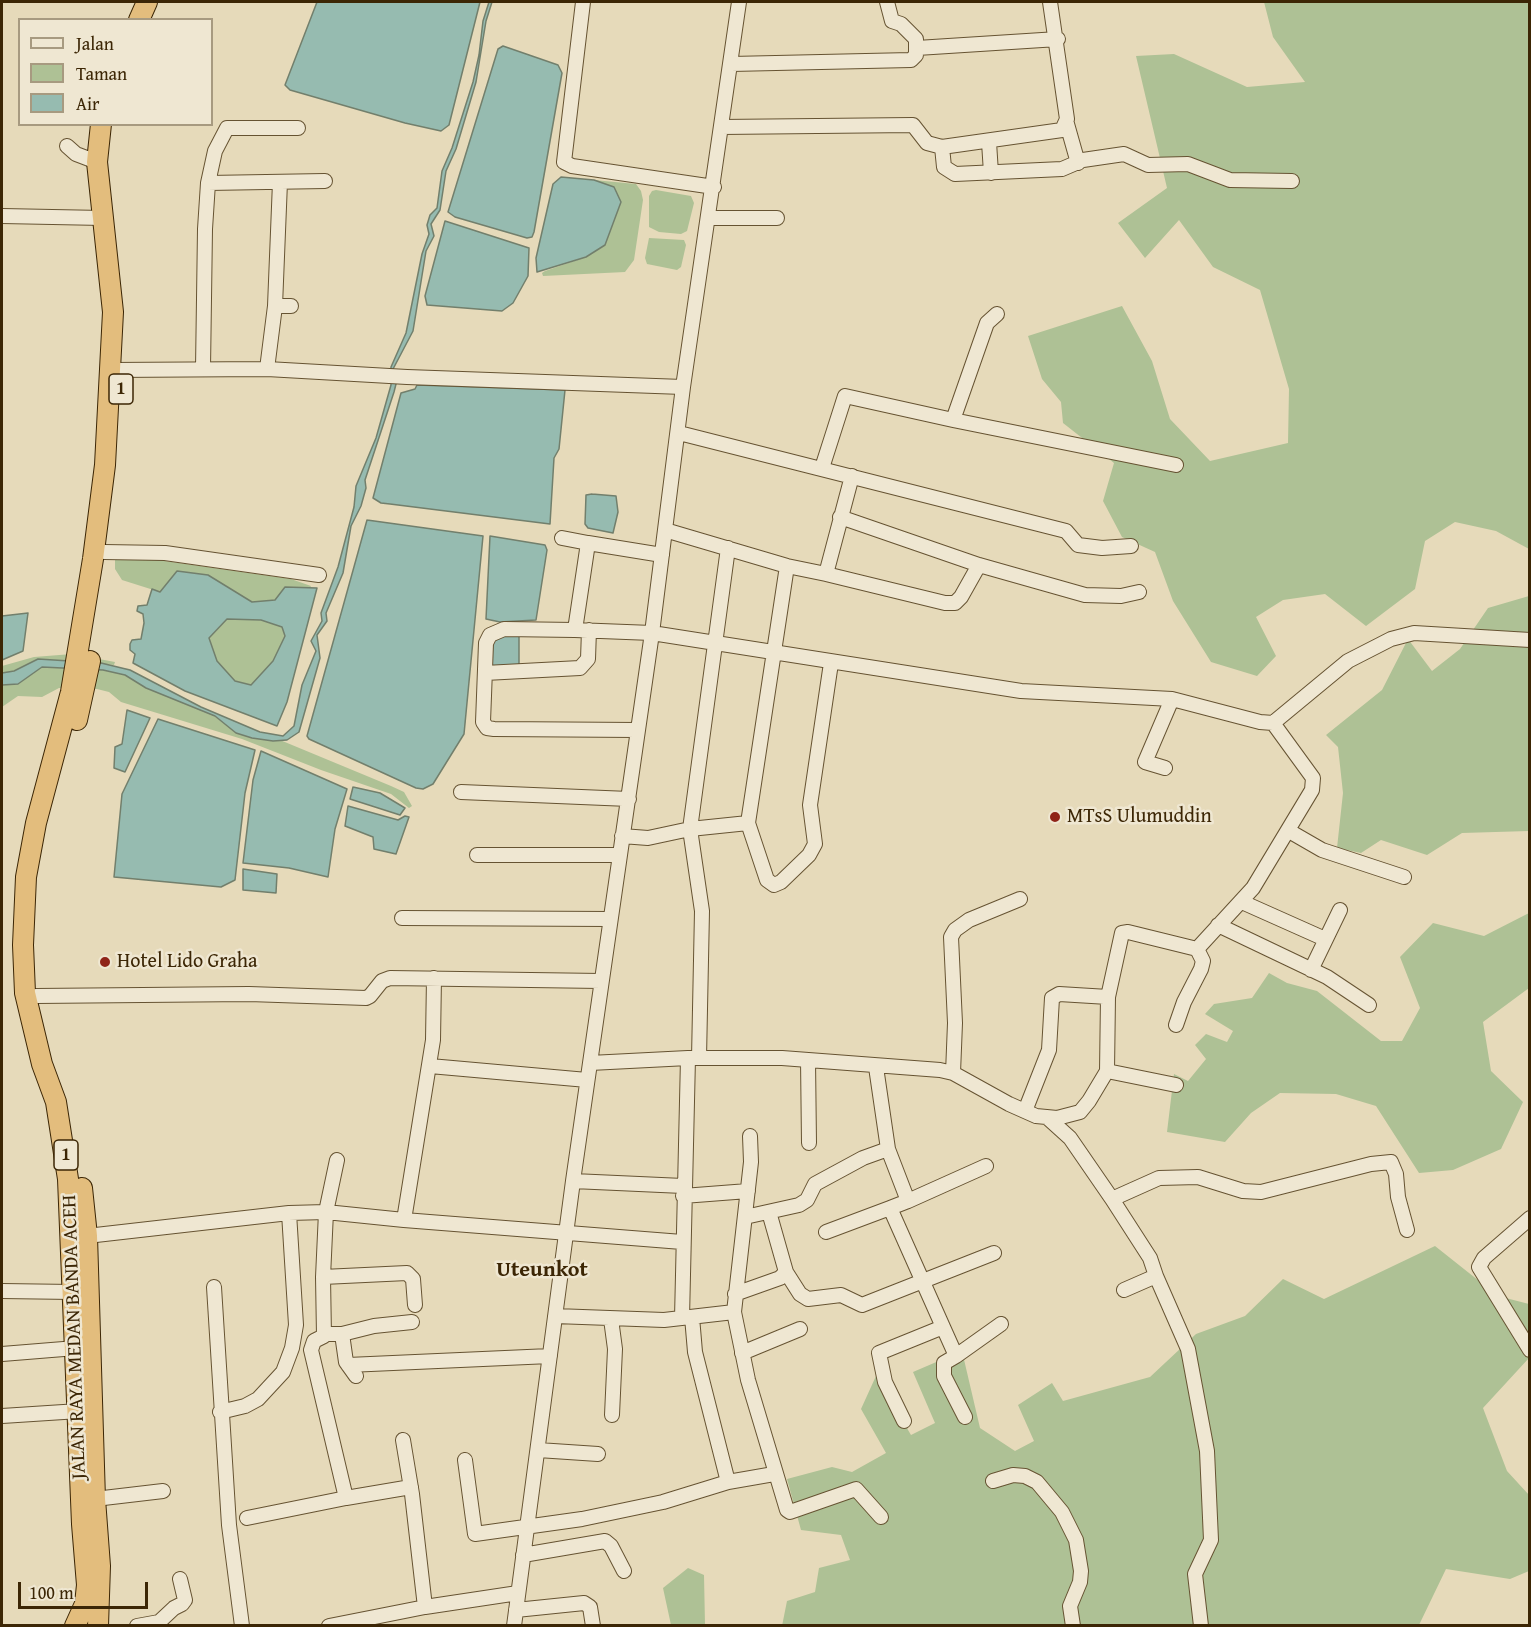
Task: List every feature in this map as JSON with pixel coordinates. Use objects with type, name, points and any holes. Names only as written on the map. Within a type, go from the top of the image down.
[{"type":"highway","points":[[140,18],[147,2]]},
{"type":"highway","points":[[152,18],[159,2]]},
{"type":"highway","name":"JALAN RAYA MEDAN BANDA ACEH","points":[[85,652],[117,370],[97,162],[101,126]]},
{"type":"highway","name":"JALAN RAYA MEDAN BANDA ACEH","points":[[75,1626],[86,1600],[87,1585],[72,1239],[63,1135],[57,1102],[42,1064],[25,993],[23,945],[26,877],[36,823],[52,784],[78,693],[112,500],[117,370],[123,290],[109,171],[113,126]]},
{"type":"highway","name":"JALAN RAYA MEDAN BANDA ACEH","points":[[52,784],[36,891],[36,996],[52,1063],[73,1117],[87,1236],[95,1499],[100,1566],[98,1626]]},
{"type":"street","points":[[583,2],[564,162],[572,166],[714,187]]},
{"type":"street","points":[[514,1626],[525,1527],[538,1450],[609,919],[629,799],[679,433],[683,387],[714,187],[739,2]]},
{"type":"street","points":[[731,64],[911,60],[915,58],[917,48],[914,36],[890,18],[887,2]]},
{"type":"street","points":[[1050,2],[1058,39],[1066,124],[1078,163]]},
{"type":"street","points":[[917,48],[1058,39]]},
{"type":"street","points":[[721,127],[913,125],[927,143],[942,147],[1062,130],[1066,124]]},
{"type":"street","points":[[203,368],[208,183],[215,151],[227,128],[238,126],[298,128]]},
{"type":"street","points":[[989,142],[991,173]]},
{"type":"street","points":[[67,146],[76,154],[97,162]]},
{"type":"street","points":[[942,147],[944,167],[950,173],[1062,169],[1104,156],[1124,154],[1157,167],[1188,165],[1230,180],[1292,181]]},
{"type":"street","points":[[208,183],[325,181]]},
{"type":"street","points":[[267,369],[275,306],[280,182]]},
{"type":"street","points":[[2,216],[103,218]]},
{"type":"street","points":[[709,218],[777,218]]},
{"type":"street","points":[[275,306],[291,306]]},
{"type":"street","points":[[953,420],[987,323],[997,314]]},
{"type":"street","points":[[117,370],[267,369],[407,377],[683,387]]},
{"type":"street","points":[[822,468],[845,396],[1176,465]]},
{"type":"street","points":[[679,433],[1066,531],[1078,545],[1102,548],[1131,546]]},
{"type":"street","points":[[826,574],[852,476]]},
{"type":"street","points":[[840,517],[979,565],[1085,595],[1120,596],[1139,591]]},
{"type":"street","points":[[665,530],[787,566],[945,603],[955,603],[961,597],[979,565]]},
{"type":"street","points":[[562,538],[662,555]]},
{"type":"street","points":[[485,673],[580,668],[588,660],[582,630],[588,543]]},
{"type":"street","points":[[728,548],[690,830],[702,910],[694,1058],[683,1191],[682,1242],[687,1317],[728,1482]]},
{"type":"street","points":[[104,552],[165,554],[319,575]]},
{"type":"street","points":[[787,566],[772,652],[748,823],[767,880],[774,885],[781,882],[812,851],[815,839],[810,805],[831,663]]},
{"type":"street","points":[[637,730],[487,728],[483,722],[486,644],[490,635],[498,631],[582,630],[652,633],[831,663],[1021,691],[1172,699],[1260,722],[1273,723],[1348,661],[1391,639],[1414,633],[1530,640]]},
{"type":"street","points":[[1165,768],[1144,762],[1172,699]]},
{"type":"street","points":[[1197,950],[1242,902],[1289,831],[1314,783],[1273,723]]},
{"type":"street","points":[[461,792],[629,799]]},
{"type":"street","points":[[622,836],[648,838],[748,823]]},
{"type":"street","points":[[1289,831],[1322,850],[1404,877]]},
{"type":"street","points":[[477,855],[620,855]]},
{"type":"street","points":[[953,1073],[955,1023],[951,937],[955,930],[969,920],[1020,899]]},
{"type":"street","points":[[1242,902],[1325,939]]},
{"type":"street","points":[[1311,970],[1340,910]]},
{"type":"street","points":[[402,918],[609,919]]},
{"type":"street","points":[[1218,925],[1341,984],[1369,1005]]},
{"type":"street","points":[[1049,1119],[1070,1116],[1083,1109],[1107,1071],[1108,997],[1122,933],[1128,932],[1197,950],[1203,961],[1201,969],[1184,1002],[1176,1024]]},
{"type":"street","points":[[404,1220],[430,1065],[434,1032],[434,978]]},
{"type":"street","points":[[36,996],[249,994],[366,998],[385,979],[601,981]]},
{"type":"street","points":[[1025,1111],[1048,1050],[1052,999],[1059,994],[1108,997]]},
{"type":"street","points":[[590,1063],[694,1058],[808,1060],[953,1073],[1025,1111],[1049,1119],[1070,1138],[1150,1258],[1188,1349],[1207,1451],[1211,1540],[1196,1574],[1201,1626]]},
{"type":"street","points":[[808,1060],[809,1143]]},
{"type":"street","points":[[430,1065],[587,1080]]},
{"type":"street","points":[[876,1067],[888,1149],[908,1201]]},
{"type":"street","points":[[1107,1071],[1176,1085]]},
{"type":"street","points":[[750,1136],[748,1191],[734,1312],[742,1353],[774,1474],[789,1512],[856,1489],[881,1517]]},
{"type":"street","points":[[745,1217],[799,1205],[807,1200],[815,1184],[863,1158],[888,1149]]},
{"type":"street","points":[[337,1160],[327,1212],[323,1277],[324,1334],[321,1340],[314,1341],[311,1348],[346,1498]]},
{"type":"street","points":[[1112,1199],[1159,1178],[1189,1176],[1243,1191],[1261,1192],[1385,1161],[1391,1162],[1396,1174],[1398,1197],[1407,1230]]},
{"type":"street","points":[[826,1232],[908,1201],[986,1166]]},
{"type":"street","points":[[573,1180],[683,1191],[748,1191]]},
{"type":"street","points":[[890,1208],[956,1356]]},
{"type":"street","points":[[87,1236],[289,1213],[327,1212],[682,1242]]},
{"type":"street","points":[[769,1212],[786,1272],[800,1294],[808,1299],[841,1295],[862,1305],[923,1279],[994,1253]]},
{"type":"street","points":[[220,1412],[245,1406],[258,1400],[283,1372],[292,1348],[296,1325],[289,1213]]},
{"type":"street","points":[[1530,1218],[1484,1258],[1479,1267],[1530,1350]]},
{"type":"street","points":[[735,1294],[780,1278],[786,1272]]},
{"type":"street","points":[[323,1277],[407,1273],[413,1280],[416,1305]]},
{"type":"street","points":[[1124,1290],[1156,1276]]},
{"type":"street","points":[[214,1287],[220,1412],[229,1526],[242,1626]]},
{"type":"street","points":[[2,1291],[73,1292]]},
{"type":"street","points":[[555,1316],[611,1319],[687,1317],[734,1312]]},
{"type":"street","points":[[611,1319],[615,1349],[612,1415]]},
{"type":"street","points":[[324,1334],[342,1334],[374,1326],[412,1322]]},
{"type":"street","points":[[965,1417],[944,1376],[942,1366],[1000,1324]]},
{"type":"street","points":[[904,1421],[885,1382],[879,1353],[943,1327]]},
{"type":"street","points":[[742,1353],[800,1329]]},
{"type":"street","points":[[342,1334],[352,1371],[550,1356]]},
{"type":"street","points":[[2,1354],[76,1348]]},
{"type":"street","points":[[2,1416],[79,1411]]},
{"type":"street","points":[[403,1440],[425,1607]]},
{"type":"street","points":[[538,1450],[598,1454]]},
{"type":"street","points":[[465,1460],[474,1533],[525,1527],[663,1502],[728,1482],[774,1474]]},
{"type":"street","points":[[993,1481],[1013,1475],[1025,1476],[1037,1482],[1062,1512],[1076,1540],[1081,1571],[1080,1582],[1070,1606],[1073,1626]]},
{"type":"street","points":[[247,1518],[411,1487]]},
{"type":"street","points":[[95,1499],[163,1491]]},
{"type":"street","points":[[523,1555],[605,1541],[611,1546],[624,1571]]},
{"type":"street","points":[[137,1626],[159,1622],[182,1604],[185,1600],[180,1579]]},
{"type":"street","points":[[329,1626],[425,1607],[518,1593]]},
{"type":"street","points":[[516,1610],[584,1603],[590,1607],[593,1626]]},
{"type":"green space","points":[[1264,2],[1529,2],[1529,549],[1496,531],[1455,522],[1425,541],[1415,589],[1366,626],[1325,594],[1283,600],[1256,617],[1276,656],[1257,676],[1211,662],[1173,601],[1155,552],[1122,537],[1103,501],[1114,463],[1063,423],[1061,402],[1042,379],[1028,336],[1122,306],[1152,361],[1170,419],[1210,461],[1288,443],[1289,389],[1260,290],[1213,267],[1179,220],[1145,258],[1118,223],[1167,188],[1136,56],[1174,54],[1247,87],[1305,82],[1273,37]]},
{"type":"green space","points":[[594,180],[636,184],[641,191],[643,200],[634,260],[625,272],[543,276],[542,273],[545,271],[586,257],[607,185]]},
{"type":"green space","points":[[652,191],[691,196],[694,203],[687,231],[681,234],[659,232],[649,227],[649,196]]},
{"type":"green space","points":[[649,238],[684,240],[686,245],[681,267],[677,270],[647,264],[645,258]]},
{"type":"green space","points":[[115,559],[151,559],[291,579],[311,586],[309,590],[302,588],[275,600],[252,602],[233,592],[160,592],[122,580],[115,569]]},
{"type":"green space","points":[[1529,596],[1529,831],[1462,833],[1427,855],[1381,840],[1361,853],[1337,848],[1343,793],[1338,747],[1326,735],[1382,690],[1408,639],[1432,671],[1460,649],[1488,608]]},
{"type":"green space","points":[[227,619],[261,620],[282,627],[285,636],[273,661],[251,685],[235,681],[217,662],[209,638]]},
{"type":"green space","points":[[72,654],[115,662],[114,665],[38,659],[14,671],[2,673],[2,666],[34,657]]},
{"type":"green space","points":[[42,667],[103,670],[125,675],[146,688],[215,716],[236,733],[252,738],[280,740],[391,786],[404,792],[412,806],[409,808],[391,794],[242,739],[121,702],[109,692],[97,689],[59,688],[42,697],[18,696],[2,707],[2,685],[18,684]]},
{"type":"green space","points":[[1529,913],[1529,988],[1483,1022],[1491,1071],[1523,1102],[1501,1149],[1453,1170],[1419,1173],[1376,1106],[1336,1094],[1280,1093],[1251,1113],[1225,1142],[1167,1132],[1174,1074],[1188,1081],[1206,1059],[1195,1045],[1206,1034],[1227,1042],[1233,1031],[1205,1014],[1214,1004],[1252,998],[1269,973],[1287,983],[1317,991],[1381,1041],[1402,1041],[1420,1008],[1400,957],[1433,923],[1484,936]]},
{"type":"green space","points":[[1435,1246],[1498,1296],[1529,1304],[1529,1358],[1483,1408],[1507,1471],[1529,1495],[1529,1571],[1510,1579],[1446,1569],[1419,1625],[782,1626],[787,1601],[815,1592],[819,1568],[850,1560],[841,1535],[801,1530],[787,1479],[832,1467],[852,1472],[886,1453],[861,1409],[876,1376],[911,1435],[935,1423],[913,1372],[962,1351],[980,1428],[1015,1451],[1034,1441],[1018,1405],[1052,1383],[1063,1401],[1150,1377],[1196,1334],[1245,1316],[1283,1279],[1324,1299]]},
{"type":"green space","points":[[688,1568],[704,1575],[705,1625],[671,1625],[663,1588]]},
{"type":"water","points":[[317,2],[480,2],[449,125],[441,131],[290,90],[285,85]]},
{"type":"water","points":[[489,2],[492,2],[486,21],[476,82],[456,149],[446,171],[440,210],[431,224],[434,236],[426,251],[413,331],[392,371],[396,384],[394,392],[365,480],[366,488],[361,506],[351,526],[343,573],[326,613],[327,621],[317,635],[320,658],[299,732],[287,740],[273,741],[236,733],[215,716],[146,688],[125,675],[103,670],[42,667],[18,684],[2,685],[2,673],[14,671],[38,659],[101,663],[130,670],[201,707],[260,732],[283,736],[294,726],[302,685],[316,651],[311,641],[322,621],[321,613],[338,567],[354,507],[356,486],[376,438],[391,385],[391,367],[406,333],[422,254],[429,234],[427,225],[430,215],[437,208],[442,171],[452,148],[473,82],[483,21]]},
{"type":"water","points":[[503,46],[558,65],[562,73],[534,232],[532,237],[527,238],[455,217],[448,212],[498,49]]},
{"type":"water","points":[[561,177],[594,180],[614,187],[621,202],[605,245],[586,257],[537,272],[536,258],[553,184]]},
{"type":"water","points":[[445,221],[529,248],[528,276],[513,303],[502,311],[427,305],[425,296]]},
{"type":"water","points":[[417,385],[565,390],[559,449],[554,458],[550,524],[381,503],[373,498],[401,393],[415,389]]},
{"type":"water","points":[[586,495],[616,496],[618,512],[613,533],[588,528],[585,524]]},
{"type":"water","points":[[367,520],[483,536],[464,734],[433,784],[423,789],[416,788],[309,739],[307,736]]},
{"type":"water","points":[[490,536],[545,545],[547,550],[536,620],[500,622],[486,619]]},
{"type":"water","points":[[177,571],[208,575],[252,602],[275,600],[285,587],[317,588],[287,702],[277,726],[185,691],[133,663],[135,654],[130,650],[130,644],[132,640],[141,639],[144,623],[143,614],[137,611],[138,606],[147,605],[152,589],[160,592]],"holes":[[[227,619],[261,620],[282,627],[285,636],[273,661],[251,685],[235,681],[217,661],[209,638]]]},
{"type":"water","points":[[28,613],[23,651],[2,660],[2,616]]},
{"type":"water","points":[[503,636],[519,636],[519,667],[490,668],[491,645],[494,639]]},
{"type":"water","points":[[127,710],[150,718],[125,772],[114,768],[115,747],[122,744]]},
{"type":"water","points":[[158,719],[255,750],[245,793],[235,880],[221,887],[114,877],[122,794]]},
{"type":"water","points":[[261,751],[347,789],[335,829],[328,877],[289,868],[243,863],[253,780]]},
{"type":"water","points":[[353,787],[380,793],[405,808],[400,815],[350,799]]},
{"type":"water","points":[[348,806],[398,820],[405,816],[409,817],[396,854],[374,849],[373,837],[345,826]]},
{"type":"water","points":[[243,869],[277,874],[276,893],[243,890]]},
{"type":"place","name":"MTsS Ulumuddin","points":[[1055,817]]},
{"type":"place","name":"Hotel Lido Graha","points":[[105,962]]},
{"type":"district","name":"Uteunkot","points":[[542,1270]]}]
